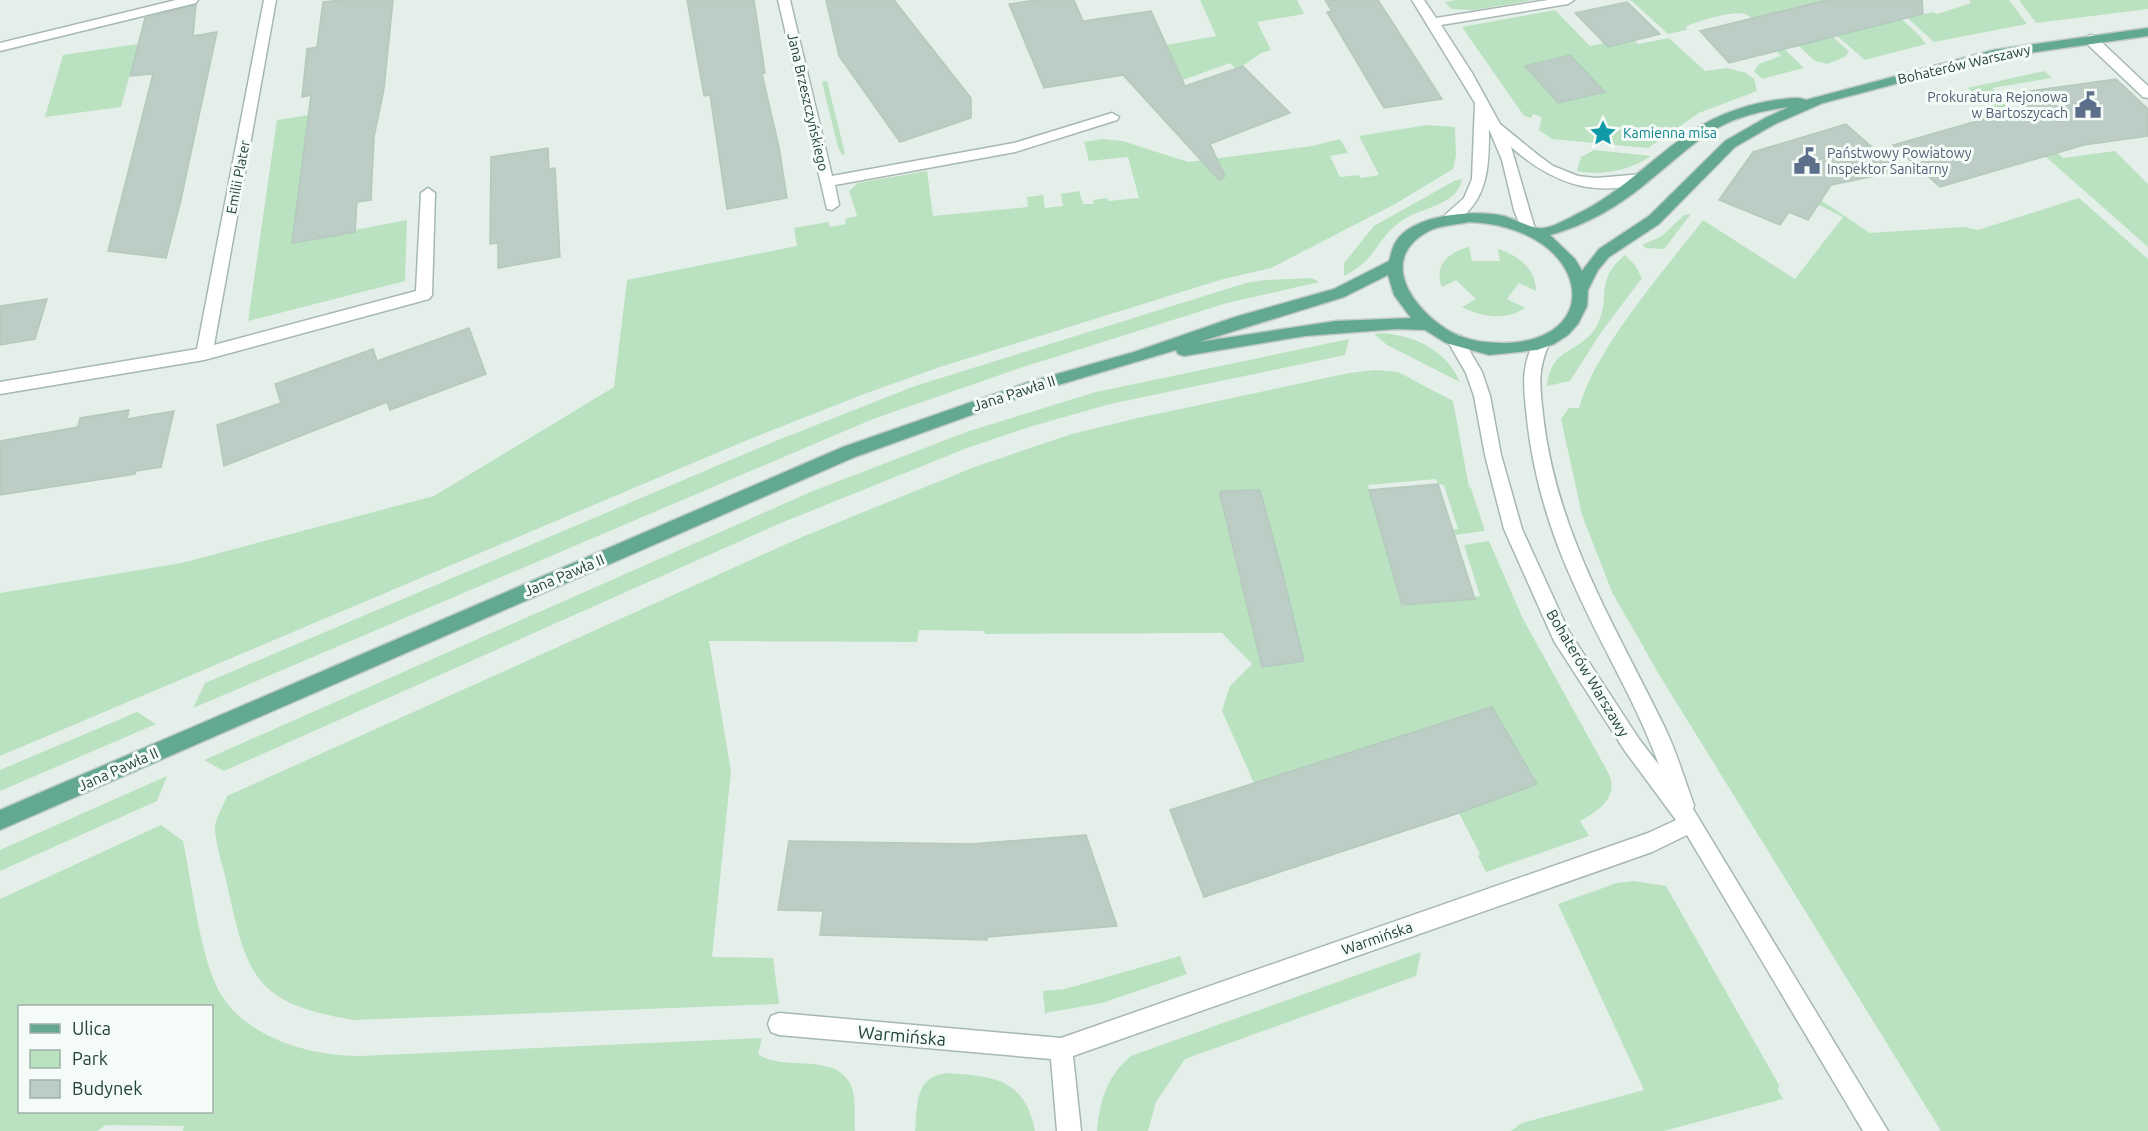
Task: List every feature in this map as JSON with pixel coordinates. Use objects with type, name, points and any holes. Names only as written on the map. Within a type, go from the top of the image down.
[{"type":"main road","name":"Bohaterów Warszawy","points":[[1532,231],[1571,224],[1618,198],[1691,138],[1724,119],[1765,106],[1818,100],[1994,54],[2148,32]]},
{"type":"main road","name":"Bohaterów Warszawy","points":[[1581,289],[1592,267],[1604,253],[1654,220],[1730,144],[1770,121],[1818,100]]},
{"type":"main road","points":[[1489,218],[1532,231],[1559,249],[1569,262],[1581,289],[1581,302],[1573,321],[1563,332],[1541,344],[1499,349],[1455,340],[1414,314],[1400,296],[1396,283],[1395,264],[1402,245],[1412,235],[1433,223],[1450,219],[1489,218]]},
{"type":"main road","name":"Jana Pawła II","points":[[0,820],[849,452],[991,400],[1137,357],[1242,321],[1339,293],[1395,264]]},
{"type":"main road","name":"Jana Pawła II","points":[[1137,357],[1357,324],[1400,322],[1427,324]]},
{"type":"street","points":[[0,47],[192,0]]},
{"type":"street","name":"Emilii Plater","points":[[204,354],[270,0]]},
{"type":"street","name":"Jana Brzeszczyńskiego","points":[[784,0],[832,205]]},
{"type":"street","points":[[1418,0],[1466,73],[1493,123],[1515,179],[1521,215],[1532,231]]},
{"type":"street","points":[[1432,22],[1500,13],[1568,0]]},
{"type":"street","points":[[124,16],[127,3]]},
{"type":"street","points":[[2090,39],[2148,94]]},
{"type":"street","points":[[1450,219],[1464,208],[1476,190],[1479,173],[1481,102]]},
{"type":"street","points":[[827,182],[1015,147],[1112,117]]},
{"type":"street","points":[[1493,123],[1538,163],[1564,178],[1603,184],[1643,179]]},
{"type":"street","points":[[0,388],[204,354],[424,295],[428,193]]},
{"type":"street","name":"Bohaterów Warszawy","points":[[1455,340],[1474,372],[1513,529],[1543,600],[1581,669],[1632,745],[1691,824],[1876,1131]]},
{"type":"street","name":"Bohaterów Warszawy","points":[[1541,344],[1533,362],[1532,397],[1538,444],[1551,498],[1580,579],[1657,732],[1691,824]]},
{"type":"street","name":"Warmińska","points":[[779,1024],[1061,1049],[1652,842],[1691,824]]},
{"type":"street","points":[[1061,1049],[1069,1131]]},
{"type":"green space","points":[[1200,0],[1297,0],[1304,14],[1257,22],[1271,50],[1261,53],[1237,70],[1230,63],[1180,81],[1138,50],[1216,36]]},
{"type":"green space","points":[[1533,0],[1474,10],[1451,9],[1445,2]]},
{"type":"green space","points":[[1626,0],[1881,0],[1926,44],[1865,60],[1809,12],[1805,13],[1849,51],[1845,57],[1827,64],[1815,61],[1779,28],[1767,32],[1804,68],[1762,79],[1754,71],[1759,64],[1781,56],[1757,33],[1764,29],[1748,15],[1733,13],[1699,21],[1687,26],[1686,30],[1668,34],[1632,1]]},
{"type":"green space","points":[[1969,0],[2009,0],[2027,24],[1934,42],[1902,13],[1911,11],[1917,16],[1933,12],[1937,14],[1971,3]]},
{"type":"green space","points":[[2019,0],[2148,0],[2148,9],[2036,23]]},
{"type":"green space","points":[[1555,10],[1590,46],[1604,43],[1608,47],[1634,40],[1638,44],[1669,38],[1705,71],[1727,68],[1746,73],[1754,79],[1757,91],[1699,113],[1648,148],[1552,139],[1539,130],[1542,117],[1533,114],[1531,118],[1524,116],[1462,27]]},
{"type":"green space","points":[[138,44],[121,107],[45,117],[63,55]]},
{"type":"green space","points":[[2044,71],[2052,78],[1992,88],[2063,158],[2115,151],[2148,184],[2148,247],[1968,88]]},
{"type":"green space","points":[[827,81],[845,154],[842,155],[822,82]]},
{"type":"green space","points":[[309,115],[355,230],[407,220],[405,281],[248,321],[277,120]]},
{"type":"green space","points":[[1427,125],[1455,127],[1456,156],[1453,169],[1395,204],[1271,268],[1220,280],[940,367],[864,394],[745,441],[0,756],[0,593],[182,563],[434,496],[614,387],[627,280],[797,246],[794,228],[828,222],[830,227],[846,224],[845,219],[857,216],[849,191],[858,183],[927,171],[933,216],[1028,207],[1027,197],[1043,195],[1045,208],[1063,206],[1061,194],[1079,191],[1083,204],[1094,204],[1093,200],[1107,198],[1108,201],[1139,198],[1128,157],[1089,161],[1084,142],[1102,139],[1123,141],[1188,162],[1312,146],[1340,139],[1348,153],[1330,156],[1340,177],[1359,175],[1361,178],[1379,175],[1359,136]]},
{"type":"green space","points":[[1594,150],[1651,156],[1635,165],[1616,171],[1596,173],[1577,171],[1581,157]]},
{"type":"green space","points":[[1462,179],[1453,195],[1400,222],[1385,236],[1370,257],[1344,276],[1344,263],[1374,226],[1454,181]]},
{"type":"green space","points":[[1803,188],[1870,233],[1964,227],[1978,230],[2079,198],[2148,259],[2148,1131],[1941,1131],[1660,676],[1612,592],[1582,515],[1561,419],[1569,408],[1579,408],[1588,384],[1615,335],[1703,220],[1795,279],[1843,217],[1817,204]]},
{"type":"green space","points":[[1691,214],[1664,249],[1646,248],[1642,245],[1662,236],[1684,215]]},
{"type":"green space","points":[[1469,247],[1472,261],[1500,261],[1498,249],[1519,259],[1524,264],[1533,276],[1536,291],[1519,283],[1507,299],[1525,308],[1502,316],[1477,313],[1462,307],[1476,299],[1456,280],[1442,287],[1441,266],[1449,256]]},
{"type":"green space","points":[[1625,255],[1635,265],[1642,278],[1600,334],[1570,381],[1547,386],[1554,363],[1589,336],[1596,327],[1601,317],[1609,274]]},
{"type":"green space","points":[[1312,278],[1319,282],[1227,303],[1023,367],[873,419],[193,708],[205,683],[773,442],[915,386],[1246,283]]},
{"type":"green space","points":[[1383,333],[1407,337],[1429,347],[1447,361],[1460,382],[1387,345],[1374,334]]},
{"type":"green space","points":[[1349,339],[1345,355],[1110,404],[1029,427],[967,448],[781,523],[224,771],[204,760],[813,491],[969,431],[1096,392]]},
{"type":"green space","points":[[1376,370],[1398,372],[1453,401],[1469,487],[1485,531],[1455,535],[1453,530],[1458,529],[1444,485],[1438,484],[1436,479],[1368,485],[1402,605],[1480,596],[1464,545],[1489,541],[1523,619],[1610,776],[1611,791],[1608,798],[1593,813],[1580,821],[1589,836],[1486,872],[1478,856],[1480,854],[1459,813],[1537,784],[1492,707],[1254,783],[1222,711],[1230,686],[1252,664],[1222,633],[985,634],[984,631],[919,630],[917,642],[709,641],[731,771],[712,957],[773,958],[779,1004],[354,1020],[295,1005],[275,994],[260,980],[250,963],[234,916],[215,832],[216,822],[227,796],[802,537],[977,466],[1072,434],[1138,418],[1349,373]]},
{"type":"green space","points":[[137,712],[156,724],[0,791],[0,770]]},
{"type":"green space","points":[[167,776],[157,801],[0,871],[0,850]]},
{"type":"green space","points":[[161,825],[183,841],[202,943],[214,981],[222,996],[248,1024],[283,1042],[322,1053],[360,1056],[762,1038],[758,1054],[781,1062],[835,1069],[845,1076],[853,1093],[855,1131],[183,1131],[184,1126],[106,1125],[97,1131],[0,1131],[0,899]]},
{"type":"green space","points":[[1634,881],[1666,886],[1779,1085],[1778,1090],[1783,1099],[1664,1131],[1511,1131],[1522,1123],[1644,1090],[1558,904],[1617,883]]},
{"type":"green space","points":[[1421,952],[1416,976],[1185,1059],[1156,1102],[1148,1131],[1097,1131],[1100,1109],[1110,1080],[1131,1056]]},
{"type":"green space","points":[[1180,956],[1187,974],[1102,1003],[1045,1013],[1043,991],[1065,989]]},
{"type":"green space","points":[[947,1073],[992,1079],[1015,1090],[1030,1113],[1035,1131],[915,1131],[918,1102],[923,1086],[928,1080]]},
{"type":"building","points":[[393,0],[384,89],[374,137],[371,200],[357,202],[355,232],[292,243],[311,95],[302,97],[307,49],[317,47],[323,2]]},
{"type":"building","points":[[687,0],[754,0],[765,73],[762,74],[779,147],[787,198],[727,209],[710,95],[704,96]]},
{"type":"building","points":[[826,0],[894,0],[971,98],[971,118],[900,142],[839,56]]},
{"type":"building","points":[[1036,0],[1074,0],[1083,21],[1151,11],[1185,86],[1243,66],[1290,113],[1210,144],[1225,176],[1219,180],[1123,75],[1044,88],[1009,4]]},
{"type":"building","points":[[1325,0],[1378,0],[1442,99],[1384,108],[1327,12],[1332,11]]},
{"type":"building","points":[[1827,0],[1922,0],[1923,14],[1729,63],[1700,31]]},
{"type":"building","points":[[1627,2],[1660,34],[1608,47],[1575,13]]},
{"type":"building","points":[[196,5],[193,36],[217,32],[166,258],[108,251],[153,74],[130,76],[145,18]]},
{"type":"building","points":[[1570,55],[1605,92],[1558,103],[1525,66]]},
{"type":"building","points":[[2116,79],[2148,109],[2148,136],[2084,145],[1940,187],[1893,145],[2029,106],[2016,93]]},
{"type":"building","points":[[1846,124],[1899,171],[1831,185],[1808,220],[1789,212],[1780,225],[1719,200],[1753,152]]},
{"type":"building","points":[[548,148],[549,169],[555,168],[560,257],[498,268],[498,243],[490,244],[491,157]]},
{"type":"building","points":[[47,299],[35,339],[0,345],[0,306]]},
{"type":"building","points":[[469,328],[486,374],[390,410],[387,402],[224,466],[217,425],[281,403],[275,384],[373,349],[377,361]]},
{"type":"building","points":[[129,410],[127,419],[174,411],[161,467],[136,471],[135,474],[0,495],[0,441],[78,427],[80,418]]},
{"type":"building","points":[[1438,484],[1475,599],[1402,605],[1369,490]]},
{"type":"building","points":[[1260,490],[1304,661],[1262,667],[1220,494],[1221,491]]},
{"type":"building","points":[[1492,707],[1537,784],[1459,813],[1204,897],[1170,810]]},
{"type":"building","points":[[1086,835],[1117,926],[987,937],[987,940],[820,935],[823,911],[778,910],[789,841],[970,844]]},
{"type":"place","name":"Prokuratura Rejonowa w Bartoszycach","points":[[2088,105]]},
{"type":"place","name":"Kamienna misa","points":[[1603,133]]},
{"type":"place","name":"Państwowy Powiatowy Inspektor Sanitarny","points":[[1807,161]]}]
